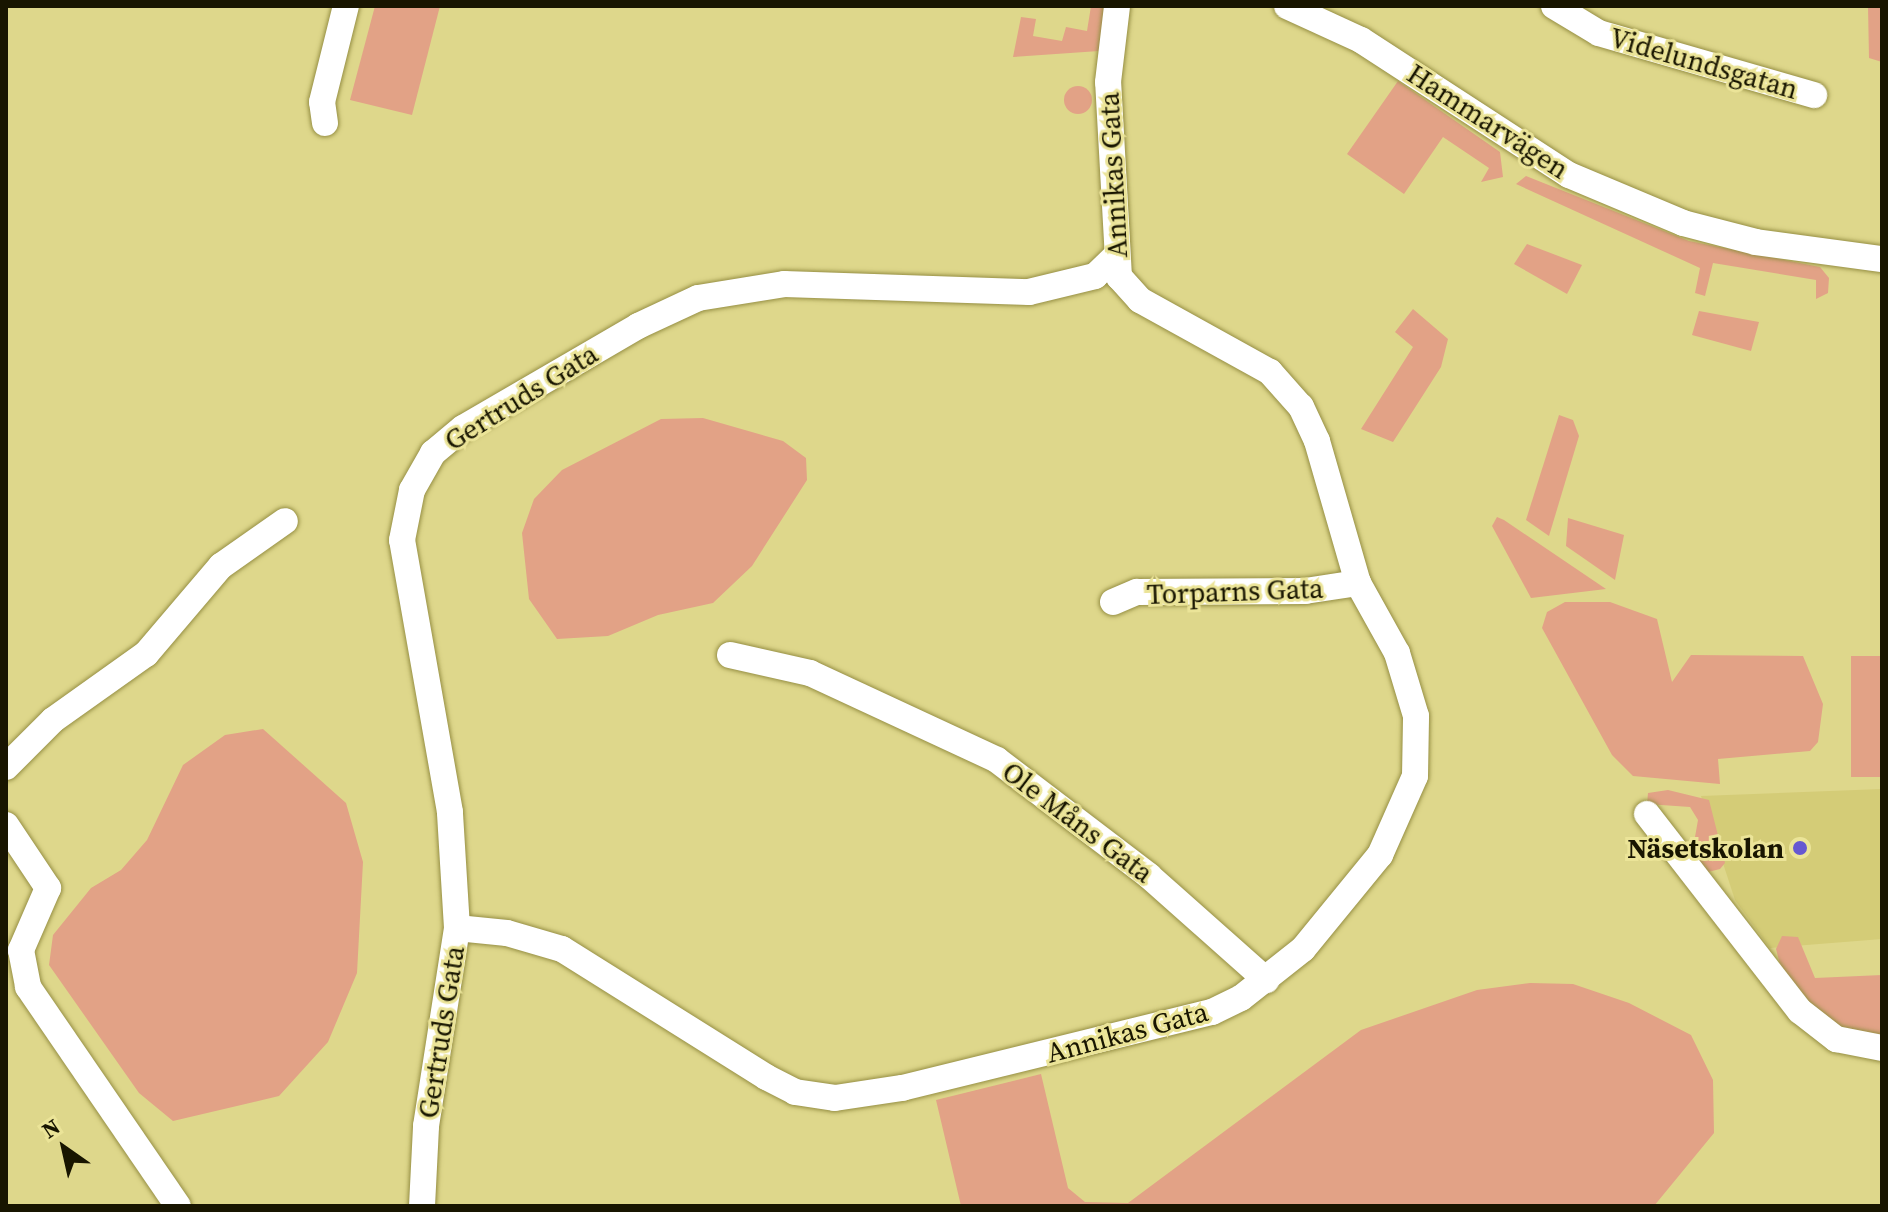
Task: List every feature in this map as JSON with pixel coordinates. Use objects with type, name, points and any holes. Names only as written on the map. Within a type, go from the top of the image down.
[{"type":"street","points":[[325,123],[322,102],[346,6]]},
{"type":"street","name":"Annikas Gata","points":[[457,928],[507,933],[562,949],[766,1077],[795,1092],[835,1098],[1180,1022],[1266,980],[1322,929],[1380,855],[1415,776],[1417,727],[1410,689],[1358,583],[1317,441],[1295,398],[1247,356],[1140,300],[1119,277],[1115,257],[1108,82],[1117,6]]},
{"type":"street","name":"Hammarvägen","points":[[1287,6],[1361,40],[1581,180],[1683,223],[1741,238],[1882,259]]},
{"type":"street","name":"Videlundsgatan","points":[[1554,6],[1599,33],[1814,95]]},
{"type":"street","name":"Gertruds Gata","points":[[422,1206],[426,1126],[457,928],[450,812],[402,540],[412,490],[433,453],[490,412],[698,298],[784,284],[1029,292],[1095,276],[1115,257]]},
{"type":"street","points":[[6,767],[53,720],[146,654],[221,566],[285,521]]},
{"type":"street","name":"Torparns Gata","points":[[1113,602],[1147,592],[1305,591],[1358,583]]},
{"type":"street","name":"Ole Måns Gata","points":[[730,655],[810,673],[997,760],[1149,876],[1266,980]]},
{"type":"street","points":[[1647,814],[1800,1011],[1836,1039],[1882,1048]]},
{"type":"street","points":[[6,825],[48,888],[21,950],[28,987],[178,1206]]},
{"type":"shaded area","points":[[375,6],[440,6],[412,115],[350,100]]},
{"type":"shaded area","points":[[1091,6],[1108,6],[1099,51],[1013,57],[1021,17],[1036,19],[1033,36],[1062,41],[1066,27],[1087,31]]},
{"type":"shaded area","points":[[1868,6],[1882,6],[1882,62],[1869,58]]},
{"type":"shaded area","points":[[1398,81],[1500,152],[1503,177],[1481,182],[1489,168],[1443,137],[1404,194],[1347,154]]},
{"type":"shaded area","points":[[1078,86],[1088,90],[1092,100],[1088,110],[1078,114],[1068,110],[1064,100],[1068,90]]},
{"type":"shaded area","points":[[1526,176],[1689,241],[1820,267],[1829,278],[1828,293],[1816,299],[1816,280],[1713,263],[1705,296],[1695,293],[1700,268],[1516,184]]},
{"type":"shaded area","points":[[1527,244],[1582,265],[1567,294],[1514,264]]},
{"type":"shaded area","points":[[1413,309],[1448,339],[1441,367],[1393,442],[1361,429],[1413,347],[1395,332]]},
{"type":"shaded area","points":[[1699,311],[1759,322],[1751,351],[1692,335]]},
{"type":"shaded area","points":[[1559,415],[1573,420],[1579,436],[1549,536],[1526,520]]},
{"type":"shaded area","points":[[703,418],[783,441],[806,458],[807,480],[752,566],[713,603],[658,615],[608,636],[557,639],[529,599],[522,533],[534,499],[562,470],[661,419]]},
{"type":"shaded area","points":[[1497,517],[1606,589],[1531,598],[1492,526]]},
{"type":"shaded area","points":[[1568,518],[1624,535],[1615,580],[1566,546]]},
{"type":"shaded area","points":[[1565,602],[1610,602],[1657,619],[1672,682],[1691,655],[1803,656],[1823,704],[1818,742],[1810,751],[1718,759],[1720,784],[1633,776],[1612,755],[1542,628],[1547,612]]},
{"type":"shaded area","points":[[1851,656],[1882,656],[1882,777],[1851,777]]},
{"type":"shaded area","points":[[263,729],[346,803],[363,862],[357,973],[328,1042],[279,1096],[173,1121],[139,1093],[49,965],[53,935],[91,888],[121,870],[147,840],[183,765],[225,735]]},
{"type":"shaded area","name":"Näsetskolan","points":[[1882,789],[1882,939],[1770,948],[1735,900],[1701,796]]},
{"type":"shaded area","points":[[1668,790],[1709,800],[1725,863],[1720,869],[1708,872],[1692,854],[1698,820],[1690,807],[1647,804],[1648,793]]},
{"type":"shaded area","points":[[1782,936],[1798,937],[1815,978],[1882,975],[1882,1039],[1848,1032],[1823,1018],[1781,968],[1776,949]]},
{"type":"shaded area","points":[[1530,983],[1573,984],[1629,1003],[1691,1035],[1713,1080],[1714,1133],[1654,1206],[961,1206],[936,1100],[1041,1074],[1068,1188],[1085,1202],[1128,1203],[1361,1030],[1477,990]]},
{"type":"place","name":"Näsetskolan","points":[[1800,848]]}]
